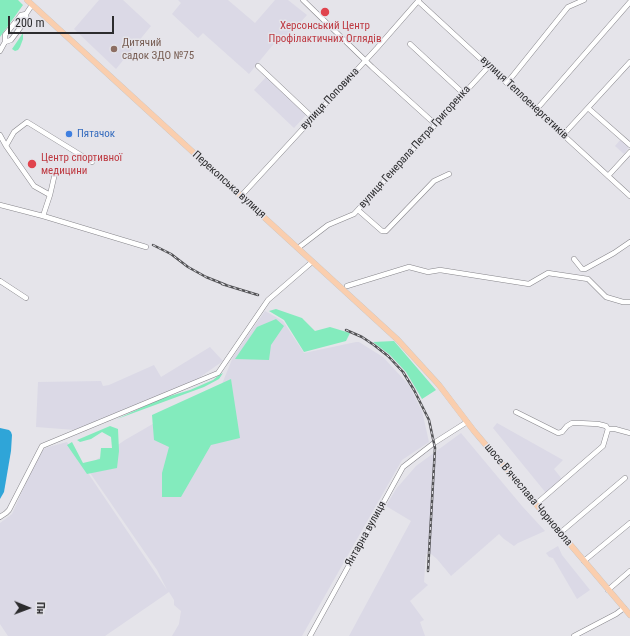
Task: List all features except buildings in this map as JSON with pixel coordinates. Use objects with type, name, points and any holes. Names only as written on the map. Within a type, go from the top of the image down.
[{"type":"main road","name":"Перекопська вулиця","points":[[27,0],[34,2],[312,262],[398,340],[428,372]]},
{"type":"main road","name":"шосе В'ячеслава Чорновола","points":[[428,372],[467,422],[630,615]]},
{"type":"street","points":[[303,0],[435,124]]},
{"type":"street","name":"вулиця Поповича","points":[[241,196],[419,0]]},
{"type":"street","name":"вулиця Теплоенергетиків","points":[[419,0],[507,84],[630,196]]},
{"type":"street","points":[[507,84],[568,7],[584,0]]},
{"type":"street","points":[[0,50],[5,42],[5,35],[21,15],[26,14],[34,2]]},
{"type":"street","points":[[536,110],[630,2]]},
{"type":"street","points":[[410,44],[464,94]]},
{"type":"street","points":[[563,135],[630,62]]},
{"type":"street","points":[[258,66],[313,118]]},
{"type":"street","name":"вулиця Генерала Петра Григоренка","points":[[298,248],[328,225],[352,215],[358,210],[489,66]]},
{"type":"street","points":[[588,108],[630,145]]},
{"type":"street","points":[[6,146],[14,132],[28,122],[92,162]]},
{"type":"street","points":[[0,135],[34,186],[50,195]]},
{"type":"street","points":[[608,176],[630,152]]},
{"type":"street","points":[[43,216],[55,174]]},
{"type":"street","points":[[358,210],[382,231],[386,231],[434,181],[449,174]]},
{"type":"street","points":[[0,205],[43,216],[146,247]]},
{"type":"street","points":[[574,259],[582,269],[585,269],[614,253],[630,242]]},
{"type":"street","points":[[0,517],[9,510],[42,446],[218,373],[268,300],[312,262]]},
{"type":"street","points":[[347,286],[409,268],[428,272],[440,270],[529,284],[548,273],[588,279],[606,297],[623,302],[630,302]]},
{"type":"street","points":[[0,280],[26,298]]},
{"type":"street","points":[[516,412],[558,433],[562,432],[572,423],[598,424],[606,426],[608,429],[615,429],[630,434]]},
{"type":"street","name":"Янтарна вулиця","points":[[310,636],[403,467],[434,443],[467,422]]},
{"type":"street","points":[[536,504],[603,446],[608,429]]},
{"type":"street","points":[[560,533],[625,478]]},
{"type":"street","points":[[584,561],[630,523]]},
{"type":"street","points":[[608,590],[630,571]]},
{"type":"street","points":[[574,636],[616,614],[624,608]]},
{"type":"shaded area","name":"Дитячий садок ЗДО №75","points":[[99,0],[123,0],[151,26],[116,69],[74,29]]},
{"type":"shaded area","points":[[178,0],[228,0],[255,23],[275,0],[288,0],[307,15],[280,45],[276,41],[249,74],[203,33],[198,38],[172,14],[181,3]]},
{"type":"shaded area","points":[[266,77],[306,115],[294,128],[254,90]]},
{"type":"shaded area","points":[[621,139],[629,147],[624,154],[615,146]]},
{"type":"shaded area","points":[[265,311],[283,321],[304,353],[359,342],[383,357],[409,385],[422,411],[429,442],[402,460],[302,636],[172,636],[179,624],[181,611],[174,605],[174,600],[169,592],[105,636],[8,636],[0,624],[0,523],[12,514],[39,454],[45,448],[67,442],[167,590],[157,570],[86,467],[125,440],[222,384],[233,357]]},
{"type":"shaded area","points":[[210,347],[223,361],[196,380],[75,430],[36,427],[38,382],[101,381],[103,386],[109,385],[154,365],[161,377]]},
{"type":"shaded area","points":[[497,423],[563,460],[554,469],[562,479],[546,493],[493,428]]},
{"type":"shaded area","points":[[461,433],[545,531],[514,546],[499,534],[451,576],[437,559],[431,554],[426,554],[424,582],[428,585],[410,601],[424,620],[420,622],[425,636],[349,636],[411,521],[386,506],[396,489],[416,466]]},
{"type":"shaded area","points":[[558,546],[562,555],[590,590],[577,599],[553,558],[549,557],[546,553]]},
{"type":"green space","points":[[0,0],[18,0],[23,5],[0,37]]},
{"type":"green space","points":[[23,33],[23,39],[20,47],[15,51],[12,49]]},
{"type":"green space","points":[[276,309],[302,318],[315,331],[330,327],[350,333],[346,341],[304,352],[284,320],[269,311]]},
{"type":"green space","points":[[276,319],[284,326],[271,345],[269,360],[235,359],[257,327]]},
{"type":"green space","points":[[394,341],[436,390],[422,399],[406,372],[390,355],[373,342]]},
{"type":"green space","points":[[223,373],[219,379],[204,387],[117,419],[160,399],[190,390],[213,380]]},
{"type":"green space","points":[[231,379],[240,438],[211,445],[181,497],[162,497],[162,473],[169,447],[154,440],[152,415]]},
{"type":"green space","points":[[110,426],[118,429],[119,451],[117,468],[87,474],[67,445],[72,442],[83,463],[100,459],[101,448],[112,448],[111,437],[102,432],[91,439],[80,442],[77,440]]},
{"type":"water","points":[[0,428],[9,430],[12,435],[11,451],[4,492],[0,499]]},
{"type":"railway","points":[[153,245],[171,254],[188,267],[206,277],[226,285]]},
{"type":"railway","points":[[222,284],[258,295]]},
{"type":"railway","points":[[346,330],[362,337],[374,345],[388,356],[403,372],[429,420],[435,448],[428,571]]},
{"type":"place","name":"Херсонський Центр Профілактичних Оглядів","points":[[325,12]]},
{"type":"place","name":"Дитячий садок ЗДО №75","points":[[114,49]]},
{"type":"place","name":"Пятачок","points":[[69,134]]},
{"type":"place","name":"Центр спортивної медицини","points":[[32,164]]}]
